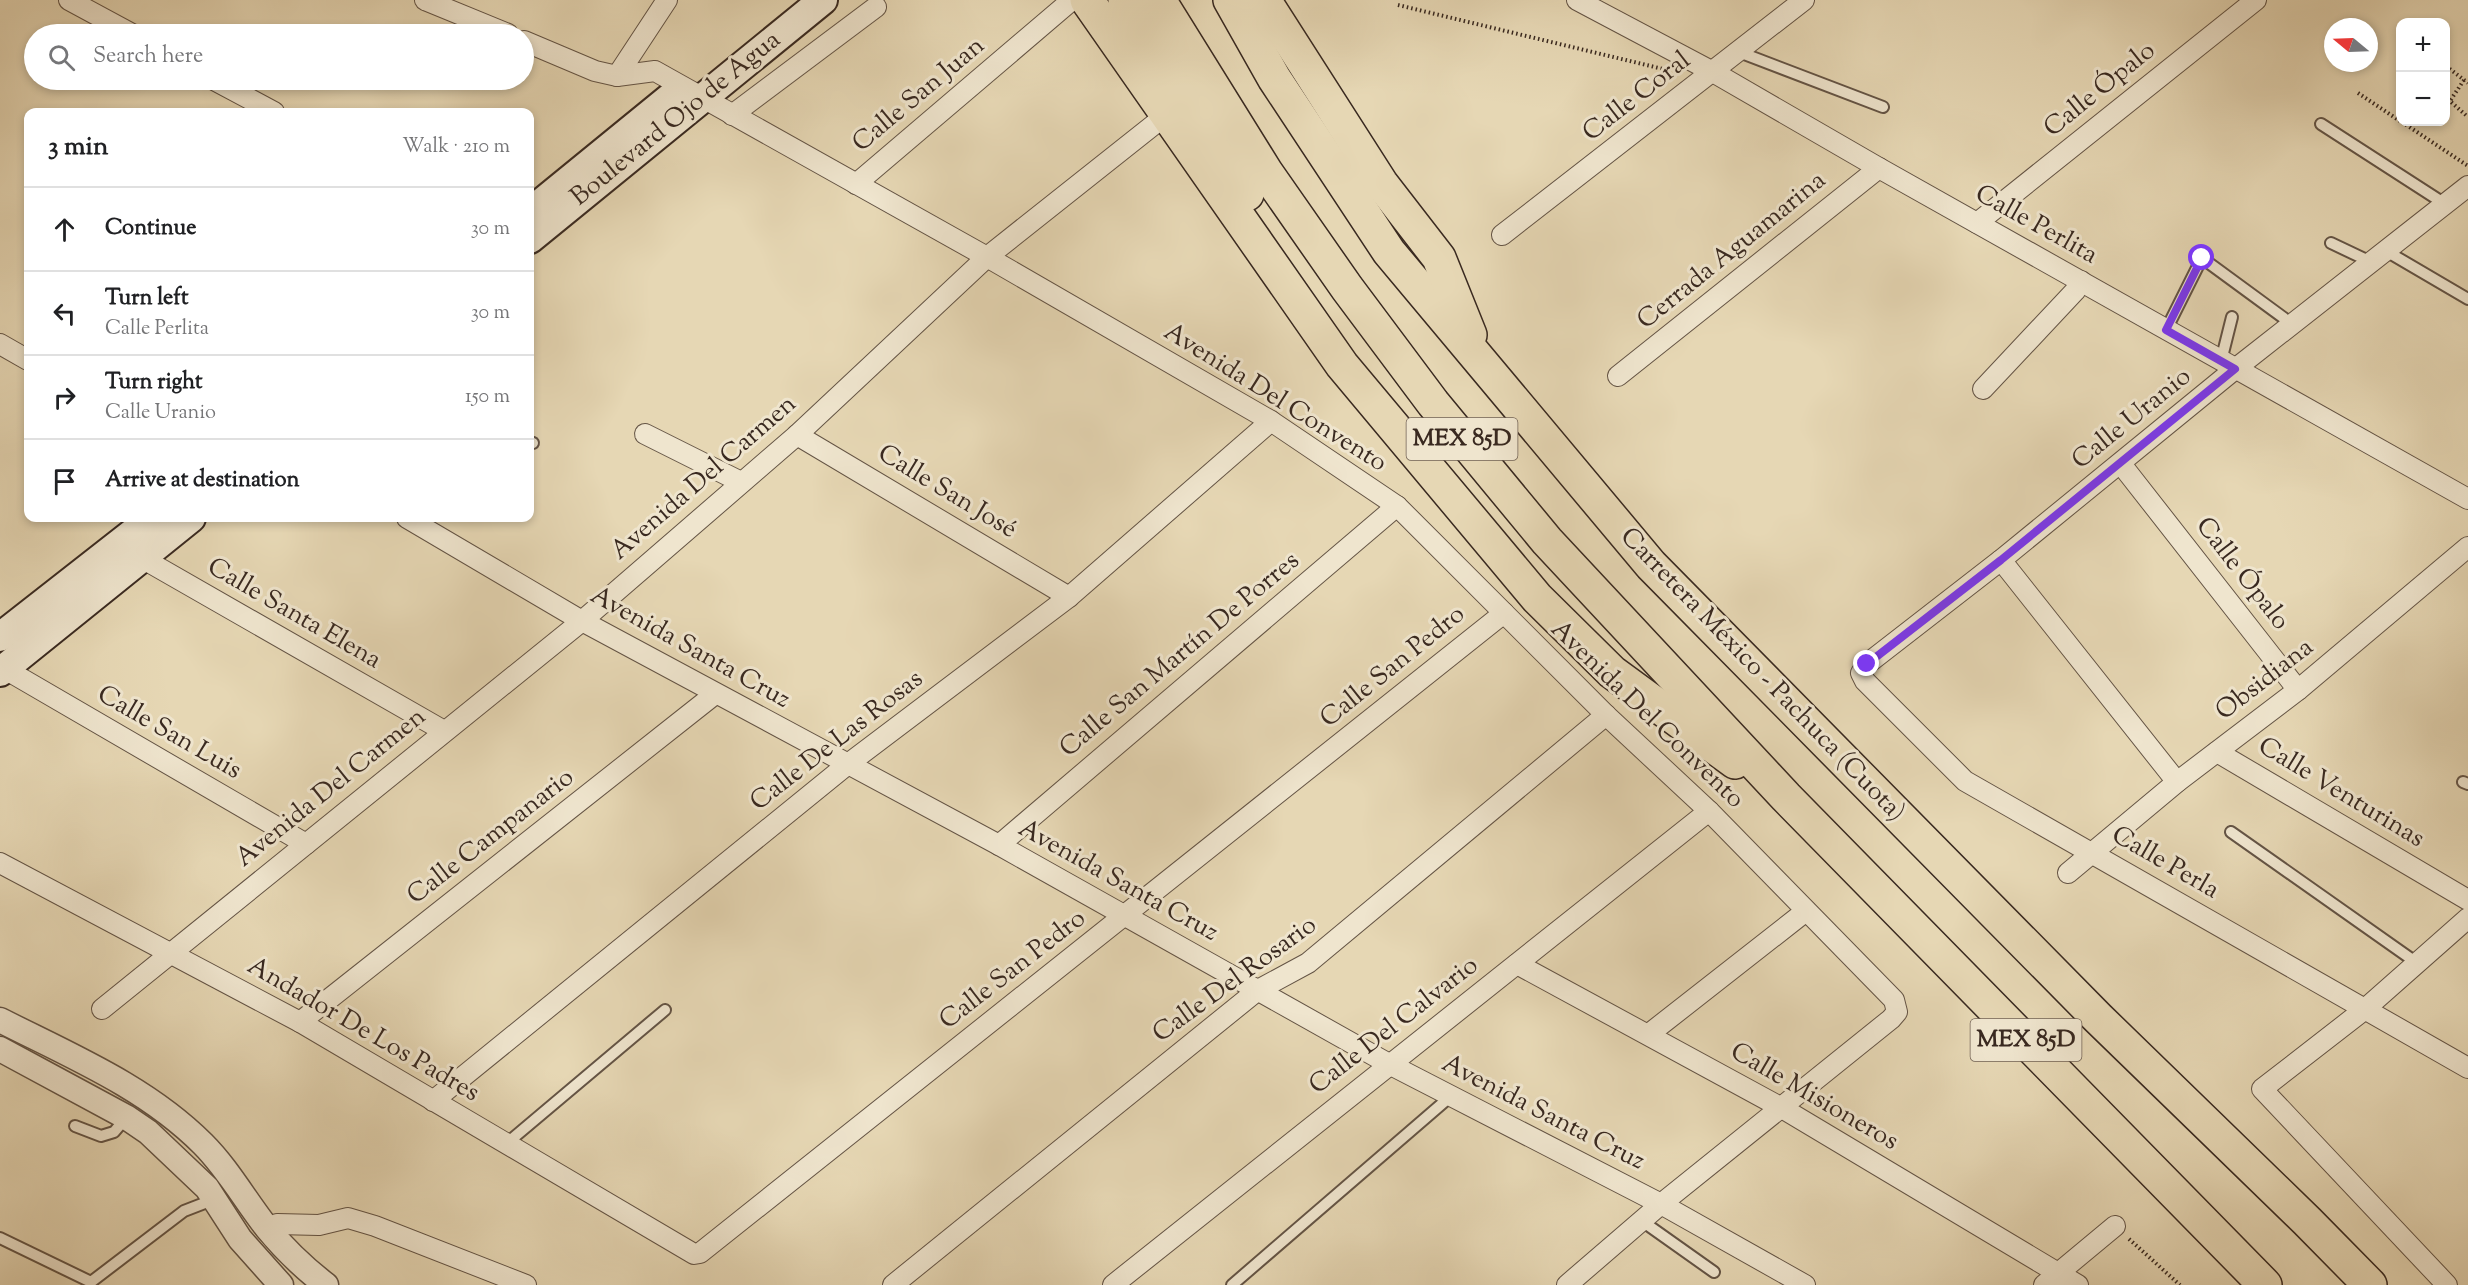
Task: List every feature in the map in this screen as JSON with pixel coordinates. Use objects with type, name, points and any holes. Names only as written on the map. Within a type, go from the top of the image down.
[{"type":"highway","points":[[1087,0],[1342,365],[1538,598],[1604,664],[1692,732],[1786,797]]},
{"type":"highway","points":[[1125,0],[1312,298],[1342,365]]},
{"type":"highway","name":"MEX 85D","points":[[1159,0],[1266,172],[1347,288],[1487,470],[1547,541],[1786,797],[2265,1285]]},
{"type":"highway","name":"Carretera México - Pachuca (Cuota)","points":[[1230,0],[1274,78],[1389,252],[1651,565],[2098,1018],[2370,1285]]},
{"type":"highway","points":[[1264,0],[1381,183],[1439,258],[1482,365]]},
{"type":"main road","name":"Boulevard Ojo de Agua","points":[[534,235],[795,0]]},
{"type":"main road","name":"Boulevard Ojo de Agua","points":[[534,209],[692,92],[823,0]]},
{"type":"main road","points":[[2,670],[129,551],[149,522]]},
{"type":"main road","points":[[0,637],[129,551],[183,522]]},
{"type":"street","points":[[69,0],[113,24]]},
{"type":"street","points":[[425,0],[484,24]]},
{"type":"street","points":[[617,76],[667,0]]},
{"type":"street","name":"Calle San Juan","points":[[856,184],[1072,0]]},
{"type":"street","name":"Calle Perlita","points":[[1577,0],[1706,68],[1879,168],[2468,499]]},
{"type":"street","name":"Calle Coral","points":[[1502,235],[1706,68],[1739,52],[1804,0]]},
{"type":"street","name":"Calle Ópalo","points":[[1977,223],[2256,0]]},
{"type":"street","points":[[732,115],[876,7]]},
{"type":"street","name":"Avenida Del Convento","points":[[534,45],[595,71],[617,76],[655,71],[987,257],[1272,421],[1397,506],[1606,715],[1709,811],[1894,1000],[1898,1012],[1782,1108]]},
{"type":"street","points":[[233,90],[266,108]]},
{"type":"street","name":"Avenida Del Carmen","points":[[102,1009],[169,952],[582,621],[797,435],[987,257],[1166,115]]},
{"type":"street","name":"Cerrada Aguamarina","points":[[1618,376],[1879,168]]},
{"type":"street","name":"Calle Uranio","points":[[1861,673],[1867,664],[2121,464],[2228,365],[2292,324],[2468,186]]},
{"type":"street","points":[[1983,389],[2075,291],[2081,281]]},
{"type":"street","points":[[0,344],[24,358]]},
{"type":"street","name":"Calle De Las Rosas","points":[[433,1101],[848,764],[1069,597],[1272,421]]},
{"type":"street","points":[[645,434],[741,482]]},
{"type":"street","name":"Calle San José","points":[[797,435],[1069,597]]},
{"type":"street","name":"Calle Ópalo","points":[[2121,464],[2298,690]]},
{"type":"street","name":"Calle San Martín De Porres","points":[[999,845],[1397,506]]},
{"type":"street","name":"Avenida Santa Cruz","points":[[414,522],[582,621],[999,845],[1389,1064],[1661,1204],[1805,1285]]},
{"type":"street","name":"Obsidiana","points":[[2068,873],[2176,782],[2298,690],[2468,547]]},
{"type":"street","name":"Calle Santa Elena","points":[[129,551],[444,731]]},
{"type":"street","points":[[2001,560],[2176,782]]},
{"type":"street","name":"Calle San Pedro","points":[[694,1254],[700,1252],[1504,613]]},
{"type":"street","name":"Calle San Luis","points":[[2,670],[306,844]]},
{"type":"street","name":"Calle Perla","points":[[1861,673],[1865,681],[1965,781],[2468,1068]]},
{"type":"street","name":"Calle Campanario","points":[[300,1022],[715,694]]},
{"type":"street","name":"Calle Del Rosario","points":[[893,1285],[1258,990],[1308,963],[1606,715]]},
{"type":"street","name":"Calle Venturinas","points":[[2217,752],[2468,900]]},
{"type":"street","name":"Calle Del Calvario","points":[[1113,1285],[1709,811]]},
{"type":"street","name":"Andador De Los Padres","points":[[0,863],[300,1022],[694,1254]]},
{"type":"street","points":[[1649,1034],[1806,911]]},
{"type":"street","points":[[2447,1285],[2262,1089],[2365,1009],[2468,918]]},
{"type":"street","name":"Calle Misioneros","points":[[1517,964],[1782,1108],[2052,1279],[2078,1285]]},
{"type":"street","points":[[0,1020],[117,1079],[167,1112],[203,1144],[267,1228],[299,1264],[326,1285]]},
{"type":"street","points":[[0,1049],[126,1117],[148,1132],[207,1188],[240,1239],[281,1285]]},
{"type":"street","points":[[1567,1285],[1661,1204],[1782,1108]]},
{"type":"street","points":[[267,1228],[277,1224],[319,1226],[348,1218],[375,1226],[526,1285]]},
{"type":"street","points":[[2052,1279],[2115,1226]]},
{"type":"lane","points":[[1739,52],[1883,107]]},
{"type":"lane","points":[[2321,123],[2445,204]]},
{"type":"lane","points":[[2331,243],[2378,256],[2468,298]]},
{"type":"lane","points":[[2166,330],[2202,258],[2292,324]]},
{"type":"lane","points":[[2228,365],[2232,317]]},
{"type":"lane","points":[[2231,832],[2417,963]]},
{"type":"lane","points":[[506,1144],[665,1010]]},
{"type":"lane","points":[[1232,1285],[1450,1096]]},
{"type":"lane","points":[[75,1126],[101,1136],[114,1132],[126,1117]]},
{"type":"lane","points":[[0,1238],[91,1282],[184,1211],[215,1199]]},
{"type":"lane","points":[[1642,1221],[1714,1272]]},
{"type":"path","points":[[1398,5],[1674,72],[1706,68]]},
{"type":"path","points":[[2450,70],[2468,83]]},
{"type":"path","points":[[2463,80],[2450,101],[2468,117]]},
{"type":"path","points":[[2358,93],[2396,118]]},
{"type":"path","points":[[2408,126],[2468,166]]},
{"type":"path","points":[[2115,1226],[2180,1285]]},
{"type":"route","points":[[1867,664],[2121,464],[2235,369],[2166,330],[2202,258]]}]
